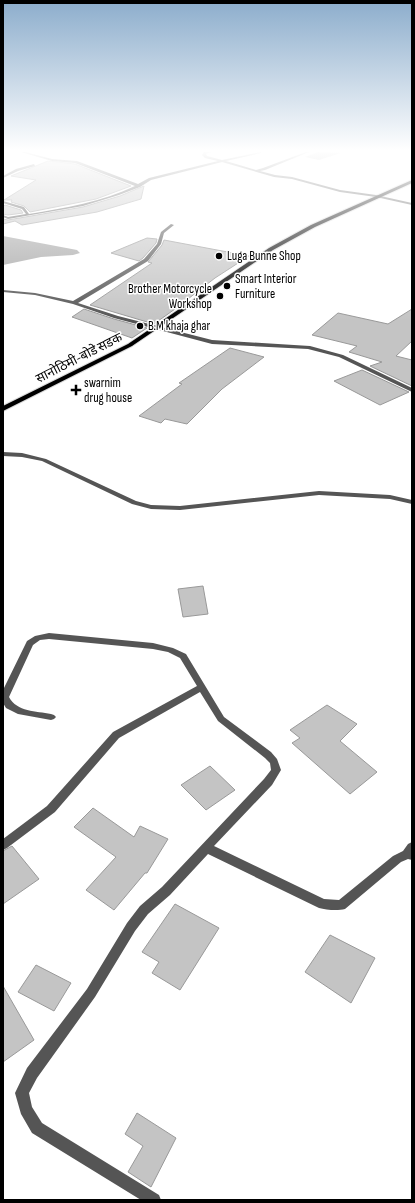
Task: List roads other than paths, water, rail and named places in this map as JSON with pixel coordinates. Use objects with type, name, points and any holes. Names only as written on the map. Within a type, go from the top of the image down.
[{"type":"main road","name":"सानोठिमी-बोडे सडक","points":[[3,409],[130,345],[271,249],[313,226],[351,208]]},
{"type":"street","points":[[23,208],[28,215]]},
{"type":"street","points":[[3,216],[8,218],[66,208]]},
{"type":"street","points":[[74,303],[146,260],[159,244],[162,233],[172,225]]},
{"type":"street","points":[[3,291],[35,294],[74,303],[212,342],[308,347],[341,356],[412,390]]},
{"type":"street","points":[[3,454],[22,455],[44,460],[134,502],[151,507],[180,508],[319,493],[390,497],[412,502]]},
{"type":"street","points":[[51,717],[21,712],[8,706],[4,697],[30,643],[38,638],[49,636],[153,646],[170,650],[182,656],[221,719],[268,755],[274,762],[276,770],[268,782],[207,848],[166,891],[144,910],[91,993],[32,1073],[22,1093],[26,1109],[37,1128],[154,1200]]},
{"type":"street","points":[[3,845],[51,809],[116,735],[201,688]]},
{"type":"street","points":[[207,848],[323,904],[341,905],[397,859],[410,852]]},
{"type":"place","name":"Luga Bunne Shop","points":[[219,256]]},
{"type":"place","name":"Smart Interior Furniture","points":[[227,286]]},
{"type":"place","name":"Brother Motorcycle Workshop","points":[[220,296]]},
{"type":"place","name":"B.M khaja ghar","points":[[140,326]]},
{"type":"place","name":"swarnim drug house","points":[[76,390]]}]
